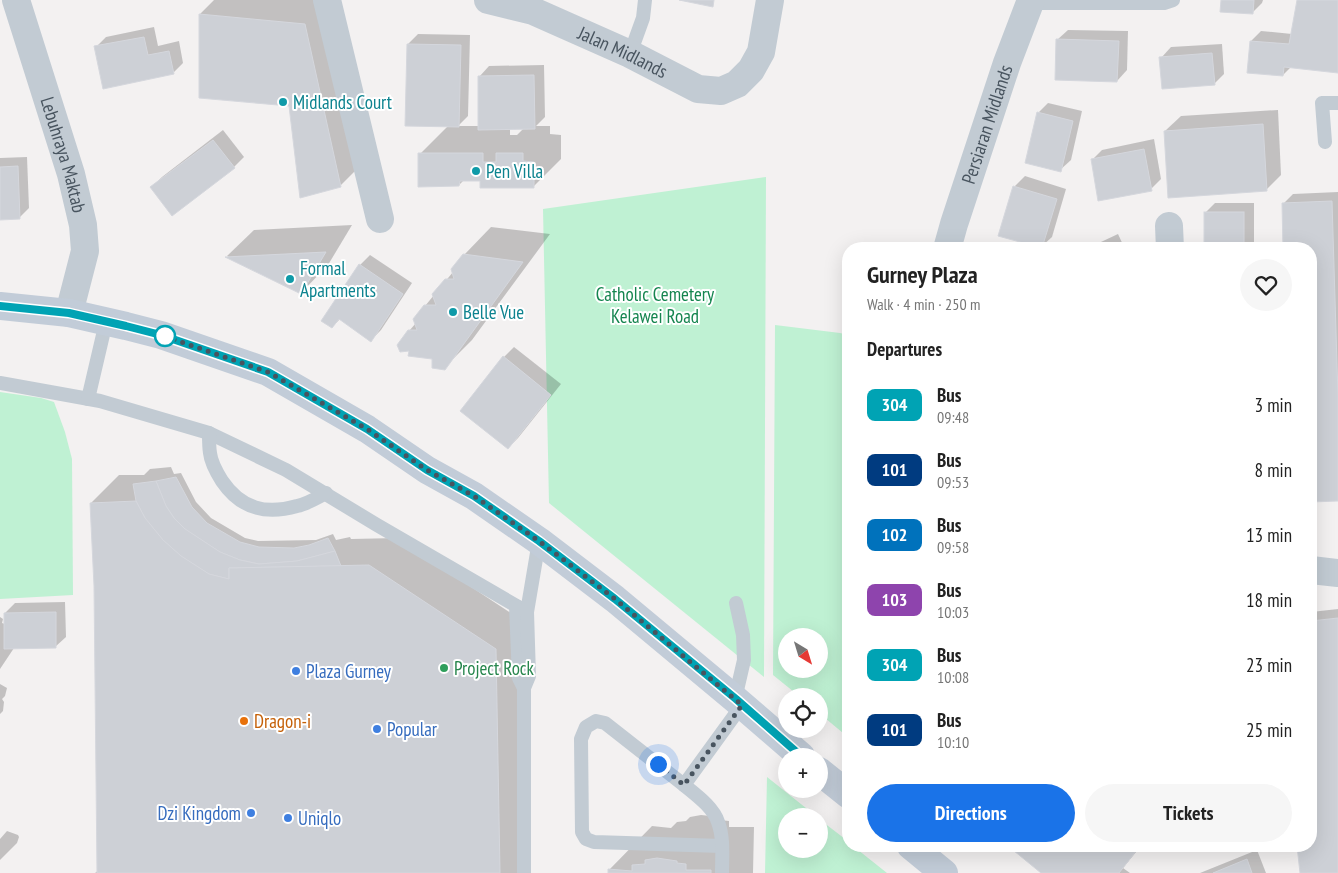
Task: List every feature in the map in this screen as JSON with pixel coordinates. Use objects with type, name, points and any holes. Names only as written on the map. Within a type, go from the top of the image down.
[{"type":"main road","points":[[0,306],[69,313],[161,335],[268,372],[367,429],[427,470],[474,496],[539,541],[615,599],[792,748]]},
{"type":"main road","points":[[828,778],[842,789]]},
{"type":"main road","points":[[918,852],[944,873]]},
{"type":"street","name":"Lebuhraya Maktab","points":[[16,0],[71,174],[83,226],[85,251],[69,313]]},
{"type":"street","points":[[327,0],[380,219]]},
{"type":"street","name":"Jalan Midlands","points":[[488,0],[534,5],[698,88],[721,91],[737,84],[751,70],[761,52],[770,0]]},
{"type":"street","name":"Persiaran Midlands","points":[[949,242],[1007,63],[1030,2]]},
{"type":"street","points":[[1317,571],[1338,573]]},
{"type":"lane","points":[[630,54],[642,18],[645,0]]},
{"type":"lane","points":[[1030,2],[1164,3],[1173,0]]},
{"type":"lane","points":[[1325,142],[1322,103],[1338,102]]},
{"type":"lane","points":[[88,398],[106,322]]},
{"type":"lane","points":[[0,383],[88,398],[209,434],[286,470],[522,609]]},
{"type":"lane","points":[[209,434],[210,454],[216,471],[233,495],[243,503],[256,509],[268,511],[299,506],[326,494]]},
{"type":"lane","points":[[524,873],[524,688],[519,678],[522,609],[539,541]]},
{"type":"lane","points":[[684,785],[739,702],[744,660],[743,635],[736,603]]},
{"type":"lane","points":[[722,846],[594,842],[586,839],[582,832],[581,739],[586,727],[596,721],[605,723],[705,803],[718,821],[722,846],[722,873]]},
{"type":"green space","name":"Catholic Cemetery Kelawei Road","points":[[766,177],[764,677],[549,503],[543,209]]},
{"type":"green space","points":[[775,325],[842,333],[842,732],[828,720],[828,688],[789,688],[773,675]]},
{"type":"green space","points":[[0,392],[41,398],[54,402],[65,432],[72,459],[73,595],[0,599]]},
{"type":"green space","points":[[767,777],[778,786],[778,798],[793,798],[806,808],[778,808],[778,858],[828,858],[828,826],[842,837],[842,852],[861,852],[887,873],[765,873]]},
{"type":"building","points":[[679,0],[714,0],[713,7]]},
{"type":"building","points":[[1221,0],[1254,0],[1253,14],[1220,12]]},
{"type":"building","points":[[1297,0],[1338,0],[1338,73],[1284,67],[1283,76],[1247,73],[1250,41],[1289,44]]},
{"type":"building","name":"Midlands Court","points":[[199,14],[305,24],[341,187],[300,198],[289,106],[199,98]]},
{"type":"building","points":[[144,37],[148,55],[169,51],[174,74],[103,89],[94,46]]},
{"type":"building","points":[[1056,39],[1119,41],[1117,82],[1055,80]]},
{"type":"building","points":[[407,44],[461,45],[459,127],[405,126]]},
{"type":"building","points":[[1212,53],[1215,85],[1162,89],[1159,57]]},
{"type":"building","points":[[534,75],[535,129],[478,130],[478,76]]},
{"type":"building","points":[[1037,112],[1073,121],[1061,172],[1025,163]]},
{"type":"building","points":[[1263,124],[1267,191],[1168,198],[1164,131]]},
{"type":"building","points":[[213,140],[235,168],[172,216],[150,187]]},
{"type":"building","points":[[1144,149],[1152,191],[1098,201],[1091,159]]},
{"type":"building","name":"Pen Villa","points":[[418,153],[483,153],[483,162],[496,162],[496,153],[523,153],[523,161],[534,162],[534,188],[480,188],[480,181],[460,181],[459,186],[418,187]]},
{"type":"building","points":[[18,166],[20,219],[0,220],[0,167]]},
{"type":"building","points":[[1013,186],[1057,199],[1044,242],[1020,242],[998,236]]},
{"type":"building","points":[[1332,201],[1338,397],[1338,501],[1317,502],[1317,242],[1283,242],[1282,203]]},
{"type":"building","points":[[1204,212],[1244,212],[1244,242],[1204,242]]},
{"type":"building","name":"Formal Apartments","points":[[326,252],[301,294],[225,257]]},
{"type":"building","name":"Belle Vue","points":[[463,254],[523,262],[445,370],[432,368],[432,359],[408,356],[409,351],[400,352],[397,345],[408,330],[417,330],[413,319],[424,305],[436,305],[432,294],[445,279],[454,279],[451,269]]},
{"type":"building","points":[[359,264],[403,294],[371,342],[339,319],[332,328],[321,321]]},
{"type":"building","points":[[503,356],[551,395],[508,449],[460,411]]},
{"type":"building","points":[[176,477],[192,507],[207,523],[240,542],[259,547],[294,548],[328,538],[335,551],[297,561],[259,564],[240,560],[220,552],[185,529],[166,506],[156,481]]},
{"type":"building","points":[[156,481],[166,506],[174,518],[185,529],[220,552],[240,560],[259,564],[297,561],[335,551],[341,566],[229,568],[229,579],[209,574],[181,556],[163,540],[145,518],[136,501],[133,484]]},
{"type":"building","name":"Plaza Gurney","points":[[136,501],[145,518],[163,540],[181,556],[209,574],[229,579],[229,568],[369,565],[496,649],[500,873],[97,873],[94,586],[90,503]]},
{"type":"building","points":[[56,612],[56,648],[4,649],[4,613]]},
{"type":"building","points":[[1338,618],[1338,873],[1300,873],[1298,852],[1317,852],[1317,620]]},
{"type":"building","points":[[1015,852],[1135,852],[1119,873],[1041,873]]},
{"type":"building","points":[[657,858],[686,864],[686,870],[711,870],[711,873],[608,873],[608,869],[632,871],[632,865],[645,864],[645,860]]},
{"type":"building","points":[[1247,859],[1252,873],[1213,873]]},
{"type":"bus line","name":"304","points":[[0,306],[69,313],[126,326],[161,335],[268,372],[367,429],[427,470],[474,496],[539,541],[615,599],[736,699],[790,748]]},
{"type":"place","name":"Midlands Court","points":[[283,102]]},
{"type":"place","name":"Pen Villa","points":[[476,171]]},
{"type":"place","name":"Formal Apartments","points":[[290,279]]},
{"type":"place","name":"Belle Vue","points":[[453,312]]},
{"type":"place","name":"Project Rock","points":[[444,668]]},
{"type":"place","name":"Plaza Gurney","points":[[296,671]]},
{"type":"place","name":"Dragon-i","points":[[244,721]]},
{"type":"place","name":"Popular","points":[[377,729]]},
{"type":"place","name":"Dzi Kingdom","points":[[251,813]]},
{"type":"place","name":"Uniqlo","points":[[288,818]]},
{"type":"route","points":[[165,336],[161,335],[268,372],[367,429],[427,470],[474,496],[539,541],[615,599],[742,705],[684,785],[658,764]]}]
